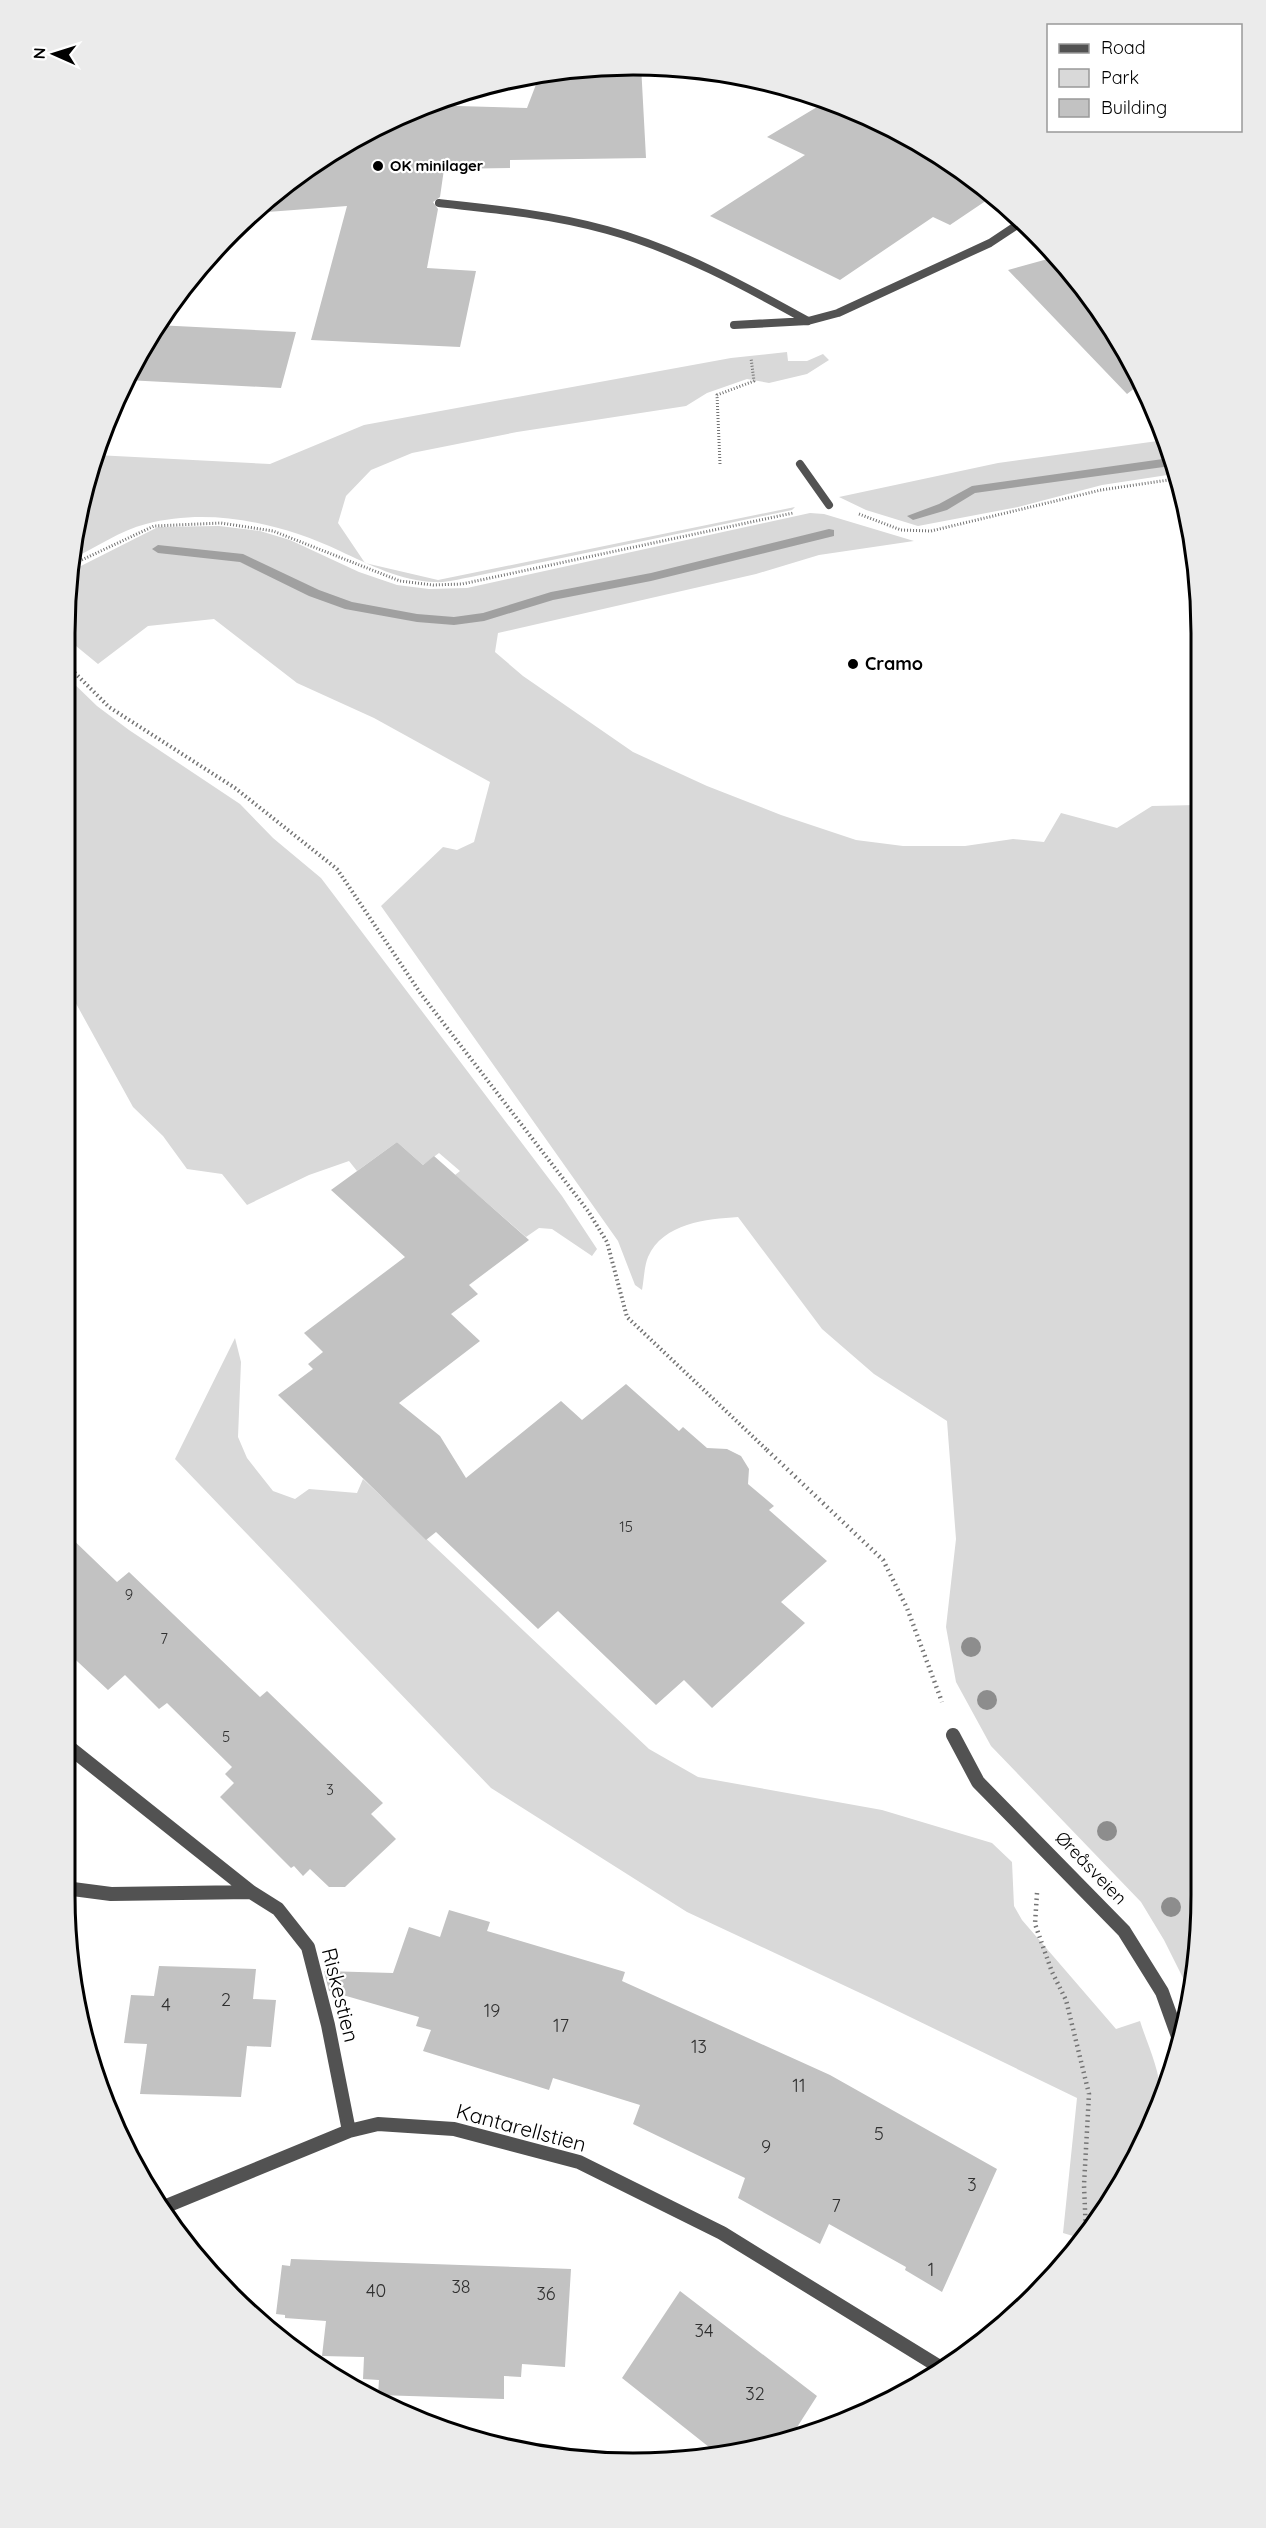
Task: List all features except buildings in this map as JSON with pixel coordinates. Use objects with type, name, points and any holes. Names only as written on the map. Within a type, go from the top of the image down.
[{"type":"street","points":[[440,203],[501,210],[605,229],[640,240],[756,292],[808,321]]},
{"type":"street","points":[[735,325],[808,321],[838,313],[990,243],[1015,226]]},
{"type":"street","points":[[800,464],[829,505]]},
{"type":"street","name":"Øreåsveien","points":[[953,1734],[978,1782],[1124,1930],[1162,1992],[1175,2027]]},
{"type":"street","name":"Riskestien","points":[[75,1753],[251,1892],[278,1909],[308,1947],[328,2025],[349,2131]]},
{"type":"street","points":[[75,1889],[111,1894],[251,1892]]},
{"type":"street","name":"Kantarellstien","points":[[169,2205],[349,2131],[378,2124],[454,2129],[579,2162],[722,2233],[935,2364]]},
{"type":"path","points":[[720,464],[717,395],[754,381],[751,353]]},
{"type":"path","points":[[80,561],[154,525],[221,523],[273,531],[400,581],[433,585],[462,584],[829,505],[901,530],[931,531],[1101,490],[1169,480]]},
{"type":"path","points":[[75,674],[109,706],[236,788],[337,869],[421,994],[588,1211],[607,1242],[627,1317],[883,1560],[907,1608],[953,1734]]},
{"type":"path","points":[[1040,1843],[1035,1924],[1052,1972],[1066,2000],[1089,2094],[1084,2185],[1085,2221]]},
{"type":"green space","points":[[787,352],[788,361],[807,361],[823,354],[829,360],[807,374],[769,383],[747,379],[707,393],[686,406],[517,432],[412,453],[371,470],[346,496],[338,523],[365,562],[317,541],[270,526],[220,518],[195,517],[146,524],[118,535],[81,554],[94,489],[105,455],[270,464],[364,425],[731,358]]},
{"type":"green space","points":[[1157,441],[1168,475],[1102,485],[1018,507],[918,526],[866,510],[839,497],[998,463]]},
{"type":"green space","points":[[795,507],[792,510],[448,581],[410,579],[367,563],[438,580]]},
{"type":"green space","points":[[810,513],[824,514],[914,541],[819,555],[756,574],[498,633],[495,652],[523,676],[633,752],[707,786],[781,815],[856,840],[903,846],[965,846],[1013,839],[1044,842],[1061,813],[1117,828],[1152,806],[1191,805],[1191,1895],[1190,1931],[1184,1980],[1141,1902],[991,1746],[956,1682],[946,1627],[956,1539],[947,1421],[874,1374],[822,1329],[738,1217],[713,1219],[687,1225],[664,1237],[648,1257],[642,1290],[635,1285],[618,1241],[381,906],[443,847],[457,850],[474,842],[490,782],[374,718],[297,683],[214,619],[148,626],[98,664],[75,645],[79,567],[158,527],[219,526],[260,531],[290,540],[359,572],[397,585],[429,589],[467,588]]},
{"type":"green space","points":[[75,685],[97,706],[129,730],[240,804],[273,838],[321,878],[562,1196],[597,1249],[592,1256],[552,1229],[539,1228],[526,1237],[455,1175],[460,1171],[439,1153],[423,1165],[397,1142],[357,1171],[349,1161],[309,1175],[247,1205],[222,1174],[187,1169],[163,1136],[133,1107],[75,1002]]},
{"type":"green space","points":[[235,1338],[241,1362],[238,1437],[247,1458],[273,1491],[295,1499],[309,1489],[357,1493],[363,1479],[649,1749],[698,1777],[882,1810],[992,1843],[1012,1862],[1014,1906],[1022,1920],[1116,2029],[1140,2021],[1159,2078],[1149,2109],[1116,2174],[1075,2237],[1063,2233],[1077,2098],[687,1912],[491,1788],[175,1459]]},
{"type":"waterway","points":[[913,516],[943,507],[972,490],[1164,463]]},
{"type":"waterway","points":[[158,549],[243,558],[314,593],[350,606],[417,618],[454,621],[484,617],[551,596],[651,577],[829,533]]},
{"type":"place","name":"OK minilager","points":[[378,166]]},
{"type":"place","name":"Cramo","points":[[853,664]]}]
